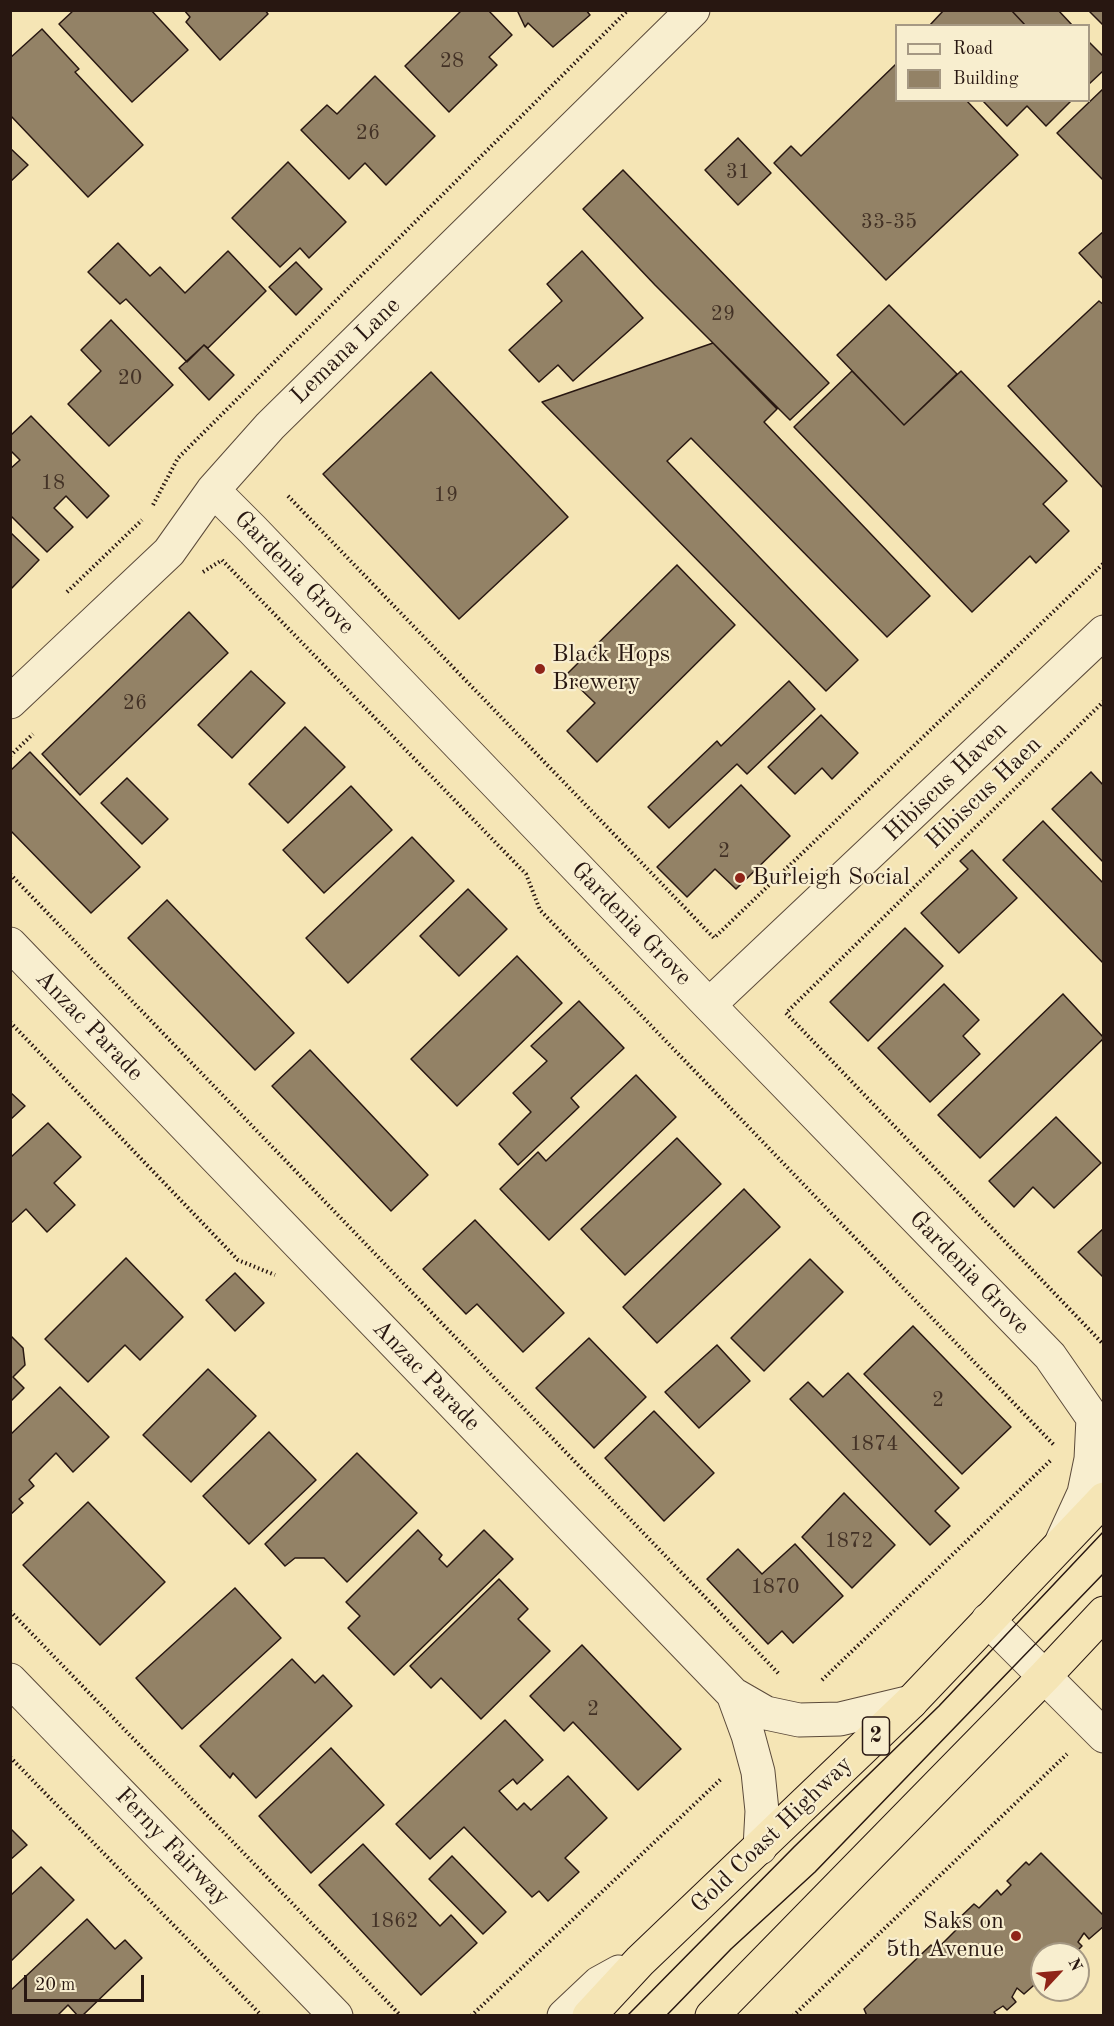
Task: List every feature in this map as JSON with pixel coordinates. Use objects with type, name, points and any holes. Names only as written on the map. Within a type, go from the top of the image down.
[{"type":"highway","name":"Gold Coast Highway","points":[[589,2016],[640,1961],[911,1702],[1104,1499]]},
{"type":"highway","points":[[712,2016],[1104,1613]]},
{"type":"street","name":"Lemana Lane","points":[[10,702],[169,552],[213,490],[270,426],[693,10]]},
{"type":"street","name":"Gardenia Grove","points":[[213,490],[1050,1356],[1100,1412],[1084,1493],[1060,1545]]},
{"type":"street","name":"Hibiscus Haven","points":[[710,1005],[1104,632]]},
{"type":"street","name":"Anzac Parade","points":[[10,944],[733,1694],[758,1772],[762,1811],[760,1848]]},
{"type":"street","points":[[988,1620],[1104,1736]]},
{"type":"street","name":"Ferny Fairway","points":[[10,1680],[334,2015]]},
{"type":"street","points":[[733,1694],[766,1713],[799,1720],[840,1719],[911,1702]]},
{"type":"street","points":[[564,2016],[599,1983],[640,1961]]},
{"type":"path","name":"Gardenia Grove","points":[[288,496],[714,938]]},
{"type":"path","points":[[222,560],[526,874],[540,910],[1060,1451],[820,1683]]},
{"type":"path","name":"Hibiscus Haven","points":[[714,938],[1104,563]]},
{"type":"path","name":"Hibiscus Haen","points":[[786,1013],[1104,701]]},
{"type":"path","points":[[10,874],[786,1682]]},
{"type":"path","name":"Gardenia Grove","points":[[786,1013],[1104,1345]]},
{"type":"path","points":[[10,1022],[238,1260],[282,1278]]},
{"type":"path","points":[[10,1611],[400,2016]]},
{"type":"path","points":[[793,2016],[1067,1754]]},
{"type":"path","points":[[10,1757],[262,2016]]},
{"type":"path","points":[[471,2016],[722,1778]]},
{"type":"building","points":[[74,10],[151,10],[188,50],[132,102],[59,24]]},
{"type":"building","points":[[184,10],[265,10],[268,14],[220,60],[186,22],[190,17]]},
{"type":"building","points":[[462,10],[488,10],[512,35],[489,57],[497,65],[449,112],[405,66]]},
{"type":"building","points":[[517,10],[586,10],[590,15],[553,47],[528,23],[525,27]]},
{"type":"building","points":[[944,10],[1011,10],[1024,24],[931,24]]},
{"type":"building","points":[[1011,10],[1058,10],[1071,24],[1024,24]]},
{"type":"building","points":[[1088,10],[1104,10],[1104,26]]},
{"type":"building","points":[[42,29],[79,69],[75,72],[143,145],[88,197],[10,115],[10,58]]},
{"type":"building","points":[[1090,43],[1104,57],[1104,70],[1090,83]]},
{"type":"building","points":[[895,65],[895,102],[968,102],[1018,155],[886,280],[774,163],[791,146],[801,156]]},
{"type":"building","points":[[375,76],[435,136],[386,185],[365,163],[349,179],[301,130],[327,105],[337,114]]},
{"type":"building","points":[[1104,88],[1104,181],[1057,133]]},
{"type":"building","points":[[984,102],[1070,102],[1046,126],[1027,106],[1007,126]]},
{"type":"building","points":[[738,138],[771,173],[738,205],[705,170]]},
{"type":"building","points":[[10,148],[28,165],[10,182]]},
{"type":"building","points":[[288,162],[346,222],[309,258],[300,248],[280,267],[232,218]]},
{"type":"building","points":[[623,170],[829,383],[790,420],[655,285],[583,209]]},
{"type":"building","points":[[1104,231],[1104,280],[1079,253]]},
{"type":"building","points":[[118,243],[150,276],[160,267],[185,293],[228,251],[266,291],[208,348],[204,345],[187,362],[126,299],[120,304],[88,272]]},
{"type":"building","points":[[582,251],[643,318],[573,381],[558,365],[539,382],[509,350],[562,301],[547,284]]},
{"type":"building","points":[[296,262],[322,289],[296,315],[269,287]]},
{"type":"building","points":[[1099,301],[1104,305],[1104,489],[1008,386]]},
{"type":"building","points":[[889,305],[957,374],[904,425],[837,355]]},
{"type":"building","points":[[111,320],[173,385],[109,446],[68,404],[101,371],[81,350]]},
{"type":"building","points":[[713,343],[777,409],[764,422],[930,596],[887,637],[691,438],[667,461],[858,660],[826,691],[542,402]]},
{"type":"building","points":[[204,345],[234,375],[209,400],[179,368]]},
{"type":"building","points":[[852,371],[904,425],[961,371],[1067,481],[1043,504],[1069,531],[1036,563],[1030,556],[972,612],[794,427]]},
{"type":"building","points":[[431,372],[568,517],[459,619],[323,474]]},
{"type":"building","points":[[31,416],[109,496],[87,518],[66,496],[54,508],[73,527],[47,552],[10,515],[10,469],[20,460],[10,450],[10,436]]},
{"type":"building","points":[[10,532],[39,560],[10,590]]},
{"type":"building","points":[[677,565],[735,625],[597,762],[567,731],[595,703],[566,675]]},
{"type":"building","points":[[189,612],[228,653],[80,795],[42,754]]},
{"type":"building","points":[[251,671],[285,703],[232,758],[198,725]]},
{"type":"building","points":[[789,681],[815,709],[747,774],[737,764],[669,828],[648,807],[717,741],[721,746]]},
{"type":"building","points":[[821,715],[858,753],[832,779],[822,768],[795,794],[768,767]]},
{"type":"building","points":[[305,727],[345,767],[288,823],[249,784]]},
{"type":"building","points":[[30,752],[140,867],[91,913],[10,830],[10,771]]},
{"type":"building","points":[[1091,772],[1104,786],[1104,863],[1052,809]]},
{"type":"building","points":[[127,778],[168,819],[142,844],[101,803]]},
{"type":"building","points":[[741,785],[790,836],[736,889],[715,869],[687,897],[657,867]]},
{"type":"building","points":[[351,786],[392,830],[324,893],[283,850]]},
{"type":"building","points":[[1043,821],[1104,884],[1104,964],[1003,860]]},
{"type":"building","points":[[412,837],[454,881],[348,983],[306,938]]},
{"type":"building","points":[[972,850],[1017,898],[959,953],[921,913],[968,869],[960,861]]},
{"type":"building","points":[[468,889],[507,929],[459,976],[420,936]]},
{"type":"building","points":[[167,900],[294,1033],[255,1070],[128,938]]},
{"type":"building","points":[[905,928],[943,966],[868,1041],[830,1002]]},
{"type":"building","points":[[517,956],[562,1003],[457,1106],[411,1059]]},
{"type":"building","points":[[944,984],[979,1020],[963,1036],[980,1054],[930,1102],[878,1048]]},
{"type":"building","points":[[1063,994],[1104,1038],[980,1158],[938,1115]]},
{"type":"building","points":[[579,1001],[624,1048],[571,1098],[579,1107],[518,1165],[499,1144],[531,1112],[513,1093],[547,1061],[531,1046]]},
{"type":"building","points":[[310,1050],[428,1175],[391,1211],[272,1086]]},
{"type":"building","points":[[636,1075],[676,1117],[549,1240],[500,1189],[538,1152],[546,1161]]},
{"type":"building","points":[[10,1092],[25,1106],[10,1120]]},
{"type":"building","points":[[1056,1117],[1101,1163],[1054,1208],[1033,1187],[1014,1207],[989,1181]]},
{"type":"building","points":[[48,1123],[81,1157],[54,1183],[75,1205],[47,1232],[26,1209],[10,1224],[10,1158]]},
{"type":"building","points":[[677,1138],[721,1184],[625,1275],[581,1229]]},
{"type":"building","points":[[744,1189],[780,1227],[657,1343],[623,1307]]},
{"type":"building","points":[[475,1220],[564,1313],[523,1352],[477,1304],[466,1314],[423,1269]]},
{"type":"building","points":[[1104,1228],[1104,1278],[1078,1252]]},
{"type":"building","points":[[126,1258],[183,1317],[140,1360],[125,1345],[88,1382],[45,1339]]},
{"type":"building","points":[[810,1259],[843,1292],[764,1371],[731,1338]]},
{"type":"building","points":[[235,1273],[264,1303],[235,1331],[206,1300]]},
{"type":"building","points":[[913,1326],[1011,1427],[962,1474],[864,1374]]},
{"type":"building","points":[[10,1335],[23,1348],[25,1365],[13,1377],[24,1388],[10,1402]]},
{"type":"building","points":[[589,1338],[646,1397],[594,1448],[536,1388]]},
{"type":"building","points":[[717,1345],[750,1381],[699,1428],[665,1392]]},
{"type":"building","points":[[208,1369],[256,1416],[191,1482],[143,1435]]},
{"type":"building","points":[[848,1373],[959,1488],[935,1511],[950,1526],[930,1545],[790,1399],[808,1382],[823,1397]]},
{"type":"building","points":[[60,1387],[109,1437],[73,1472],[56,1453],[29,1480],[34,1486],[19,1499],[23,1503],[10,1515],[10,1435]]},
{"type":"building","points":[[654,1411],[714,1473],[664,1521],[605,1458]]},
{"type":"building","points":[[269,1432],[316,1480],[249,1544],[203,1496]]},
{"type":"building","points":[[357,1453],[417,1513],[347,1582],[324,1558],[295,1558],[285,1566],[265,1544]]},
{"type":"building","points":[[844,1493],[895,1545],[852,1588],[802,1537]]},
{"type":"building","points":[[88,1502],[165,1582],[100,1645],[23,1565]]},
{"type":"building","points":[[418,1530],[442,1555],[439,1559],[447,1567],[484,1530],[513,1559],[394,1675],[348,1628],[360,1616],[346,1602]]},
{"type":"building","points":[[795,1544],[843,1596],[793,1643],[782,1631],[768,1644],[707,1579],[738,1549],[762,1574]]},
{"type":"building","points":[[499,1579],[528,1609],[518,1619],[550,1651],[481,1719],[441,1678],[431,1688],[410,1666]]},
{"type":"building","points":[[235,1588],[281,1638],[182,1729],[136,1678]]},
{"type":"building","points":[[582,1645],[681,1749],[638,1790],[573,1722],[564,1731],[530,1696]]},
{"type":"building","points":[[292,1659],[315,1683],[323,1675],[352,1706],[256,1798],[233,1773],[230,1778],[200,1746]]},
{"type":"building","points":[[505,1720],[543,1760],[517,1784],[513,1779],[499,1791],[517,1810],[524,1803],[531,1810],[568,1776],[607,1818],[565,1858],[579,1872],[548,1901],[539,1891],[532,1897],[464,1827],[430,1859],[396,1824]]},
{"type":"building","points":[[331,1748],[384,1805],[311,1873],[259,1816]]},
{"type":"building","points":[[10,1828],[27,1845],[10,1860]]},
{"type":"building","points":[[363,1844],[440,1926],[451,1915],[477,1943],[421,1995],[319,1885]]},
{"type":"building","name":"Saks on 5th Avenue","points":[[1041,1853],[1104,1916],[1104,1926],[1089,1939],[1084,1933],[1078,1942],[1030,1942],[1030,1989],[1024,1994],[1017,1988],[1012,1997],[1016,2002],[1007,2010],[1003,2006],[994,2012],[997,2016],[867,2016],[864,2009],[931,1945],[936,1950],[957,1929],[953,1924],[974,1904],[979,1908],[997,1890],[1001,1895],[1011,1885],[1007,1881],[1026,1862],[1029,1865]]},
{"type":"building","points":[[452,1856],[506,1912],[483,1934],[429,1879]]},
{"type":"building","points":[[41,1867],[74,1900],[10,1962],[10,1896]]},
{"type":"building","points":[[87,1919],[115,1949],[125,1940],[142,1958],[82,2016],[78,2016],[68,2005],[57,2016],[10,2016],[10,1991]]},
{"type":"tram line","points":[[627,2016],[794,1847],[939,1706],[1104,1531]]},
{"type":"tram line","points":[[666,2016],[731,1949],[815,1872],[1104,1573]]},
{"type":"place","name":"Black Hops Brewery","points":[[540,669]]},
{"type":"place","name":"Burleigh Social","points":[[740,878]]},
{"type":"place","name":"Saks on 5th Avenue","points":[[1016,1936]]}]
